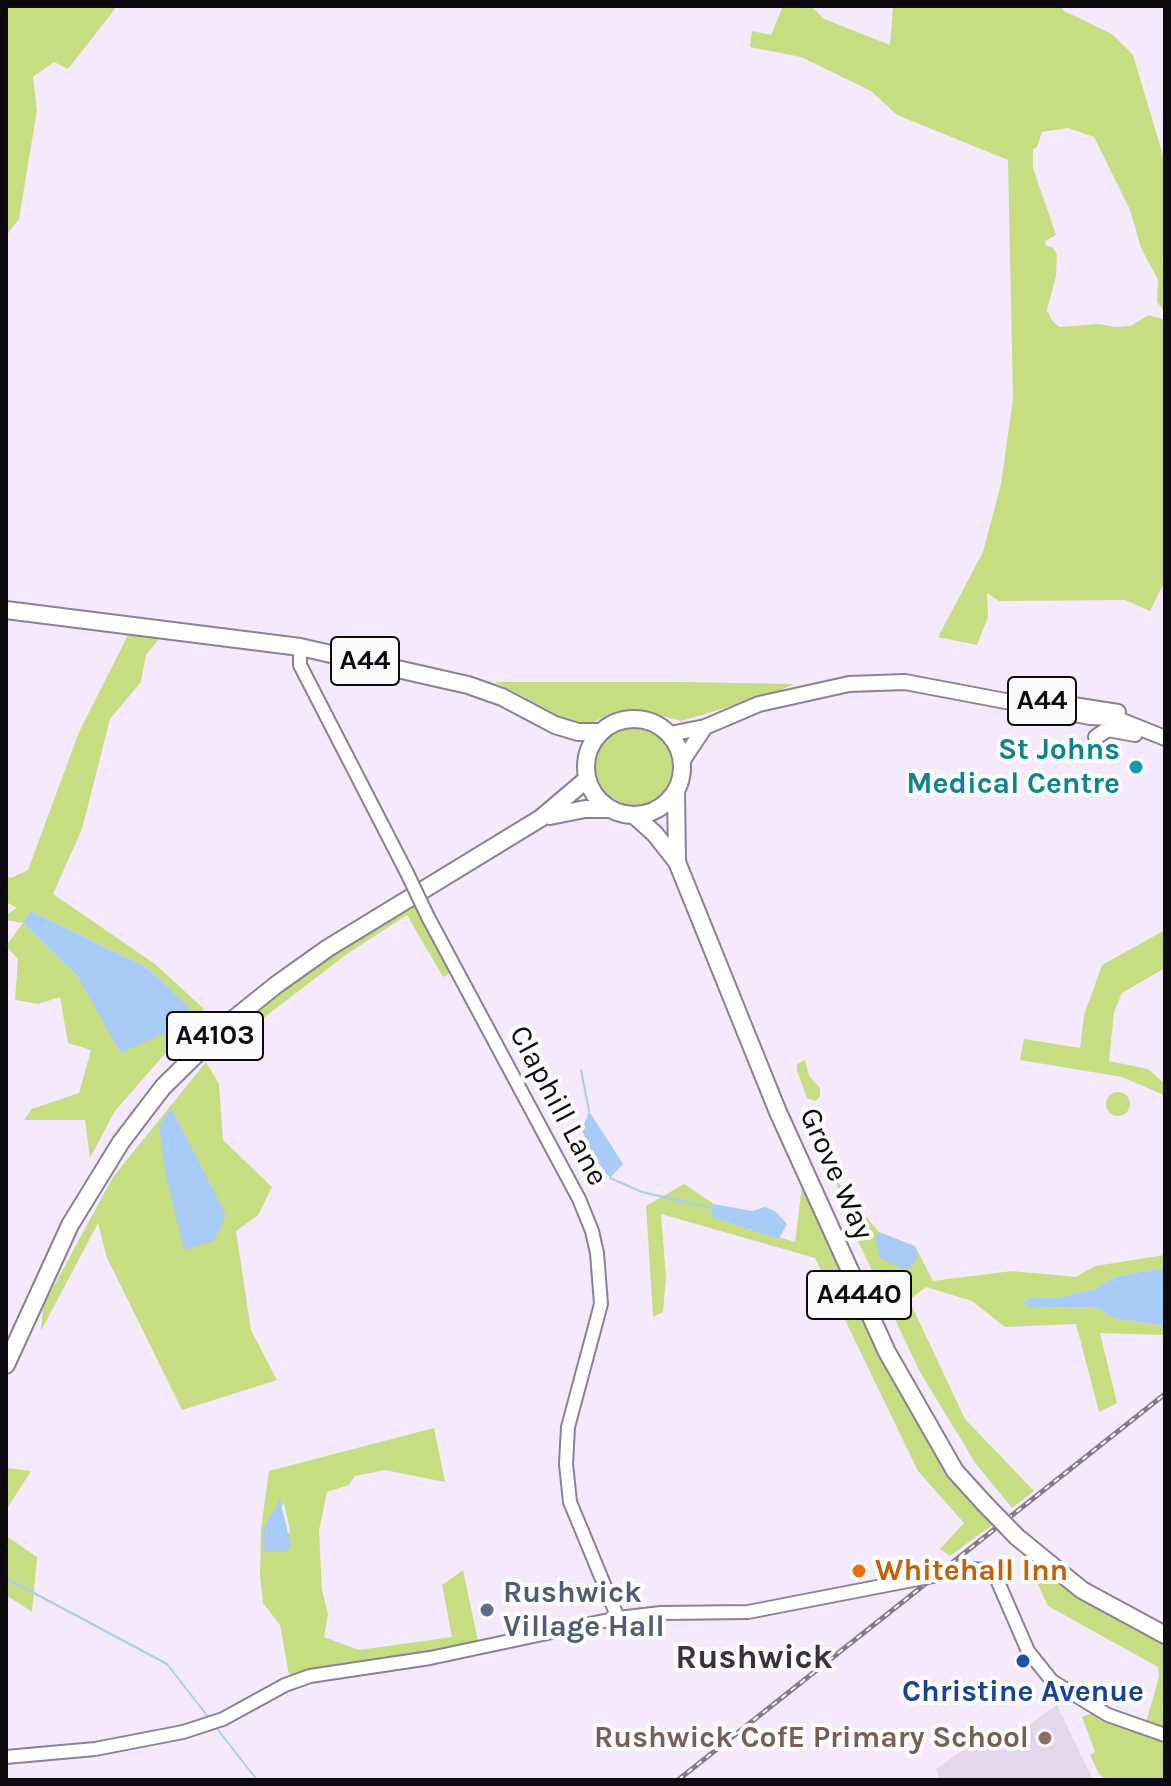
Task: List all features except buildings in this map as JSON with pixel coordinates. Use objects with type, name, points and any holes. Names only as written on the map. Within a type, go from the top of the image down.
[{"type":"highway","name":"A44","points":[[6,610],[300,647],[468,685],[502,697],[555,725],[578,732],[600,732]]},
{"type":"highway","points":[[643,719],[670,734],[683,760],[682,777],[676,792],[658,809],[635,816],[610,809],[600,801],[586,772],[592,742],[600,732],[613,723],[643,719]]},
{"type":"highway","name":"A44","points":[[555,725],[575,746],[586,772]]},
{"type":"highway","name":"A4103","points":[[6,1365],[70,1225],[121,1142],[163,1087],[225,1026],[276,985],[541,818],[586,772]]},
{"type":"highway","name":"Grove Way","points":[[676,792],[677,862]]},
{"type":"highway","name":"A4103","points":[[541,818],[585,809],[610,809]]},
{"type":"highway","name":"Grove Way","points":[[635,816],[677,862],[778,1112],[856,1288],[922,1418],[955,1471],[1017,1537],[1082,1590],[1165,1635]]},
{"type":"main road","name":"A44","points":[[670,734],[705,727],[759,704],[849,684],[905,682],[1108,709],[1165,736]]},
{"type":"main road","points":[[683,760],[705,727]]},
{"type":"main road","points":[[1096,737],[1108,729],[1125,730],[1165,747]]},
{"type":"street","name":"Claphill Lane","points":[[300,647],[300,665],[428,917],[579,1199],[592,1231],[601,1304],[568,1427],[566,1464],[570,1502],[618,1618]]},
{"type":"street","points":[[6,1757],[95,1749],[183,1732],[223,1719],[285,1685],[310,1676],[430,1658],[618,1618],[661,1613],[748,1612],[970,1569],[989,1570],[995,1575],[1028,1651],[1052,1681],[1108,1715],[1165,1735]]},
{"type":"shaded area","name":"Rushwick CofE Primary School","points":[[1057,1705],[1093,1780],[939,1780],[936,1769],[988,1732],[1003,1745],[1012,1745],[1023,1729]]},
{"type":"green space","points":[[6,6],[115,6],[115,9],[68,69],[54,62],[33,77],[37,110],[19,219],[6,236]]},
{"type":"green space","points":[[783,6],[811,6],[824,19],[890,45],[893,6],[1061,6],[1064,11],[1112,34],[1133,55],[1165,162],[1165,312],[1157,302],[1158,280],[1141,248],[1130,210],[1094,137],[1068,128],[1042,132],[1037,147],[1033,149],[1033,168],[1056,235],[1045,241],[1046,246],[1052,247],[1057,254],[1056,276],[1047,310],[1053,322],[1060,327],[1098,324],[1116,327],[1130,326],[1149,315],[1165,320],[1165,581],[1150,611],[1125,600],[999,601],[987,593],[988,617],[977,645],[938,637],[983,552],[1001,484],[1013,399],[1008,160],[897,115],[871,91],[801,57],[750,47],[752,31],[771,35]]},
{"type":"green space","points":[[130,631],[164,633],[146,655],[141,682],[110,719],[82,829],[53,894],[155,964],[204,1009],[115,1111],[90,1158],[85,1120],[24,1120],[32,1109],[79,1093],[91,1050],[68,1043],[60,997],[38,1004],[15,1000],[18,959],[6,946],[23,923],[6,920],[6,915],[17,908],[6,902],[6,876],[11,878],[28,870],[79,732]],"holes":[[[30,911],[148,968],[190,1008],[120,1053],[82,981],[23,923]]]},
{"type":"green space","points":[[495,682],[794,684],[773,694],[681,721],[649,712],[616,712],[591,723],[569,721]]},
{"type":"green space","points":[[634,727],[649,730],[662,739],[671,752],[674,767],[671,782],[662,795],[649,804],[634,807],[619,804],[606,795],[597,782],[594,767],[597,752],[606,739],[619,730]]},
{"type":"green space","points":[[415,904],[451,973],[443,977],[407,915],[347,954],[206,1062],[229,1036],[277,996],[338,951]]},
{"type":"green space","points":[[1165,930],[1165,968],[1122,993],[1114,1012],[1109,1061],[1148,1069],[1165,1084],[1164,1095],[1122,1077],[1020,1060],[1024,1039],[1080,1048],[1084,1015],[1102,965]]},
{"type":"green space","points":[[805,1060],[809,1076],[820,1088],[820,1097],[815,1101],[807,1098],[797,1071],[797,1064]]},
{"type":"green space","points":[[206,1062],[219,1084],[223,1140],[272,1187],[258,1215],[236,1231],[251,1330],[277,1380],[182,1410],[107,1258],[98,1223],[41,1331],[43,1306],[113,1177]]},
{"type":"green space","points":[[1118,1092],[1129,1099],[1130,1104],[1123,1115],[1118,1116],[1107,1109],[1106,1104],[1113,1093]]},
{"type":"green space","points":[[835,1179],[879,1232],[879,1257],[911,1267],[915,1246],[933,1281],[1012,1271],[1076,1277],[1095,1266],[1165,1255],[1165,1268],[1117,1276],[1095,1289],[1058,1298],[1031,1297],[1024,1302],[1031,1308],[1095,1307],[1116,1319],[1165,1326],[1165,1335],[1100,1333],[1117,1403],[1099,1412],[1076,1324],[1005,1327],[972,1301],[926,1287],[909,1300],[965,1419],[1034,1491],[1012,1508],[976,1464],[920,1372],[857,1239]]},
{"type":"green space","points":[[684,1184],[714,1204],[715,1218],[795,1242],[802,1186],[948,1473],[992,1525],[950,1556],[940,1549],[964,1523],[918,1471],[815,1258],[661,1214],[666,1277],[663,1312],[653,1317],[646,1206]]},
{"type":"green space","points":[[434,1428],[445,1482],[385,1470],[355,1476],[349,1485],[327,1492],[319,1530],[322,1590],[328,1614],[324,1637],[359,1650],[452,1637],[442,1585],[463,1570],[478,1641],[431,1653],[289,1675],[280,1625],[263,1603],[260,1575],[261,1529],[269,1471]],"holes":[[[284,1503],[290,1532],[263,1551],[263,1529]]]},
{"type":"green space","points":[[6,1468],[31,1471],[6,1510]]},
{"type":"green space","points":[[6,1536],[37,1557],[32,1612],[6,1595]]},
{"type":"green space","points":[[1031,1558],[1119,1620],[1165,1643],[1165,1727],[1146,1722],[1159,1677],[1158,1667],[1048,1606],[1028,1564]]},
{"type":"green space","points":[[1093,1713],[1165,1739],[1165,1780],[1106,1780],[1099,1774],[1090,1755],[1095,1752],[1082,1717]]},
{"type":"water","points":[[30,911],[148,968],[190,1008],[168,1032],[120,1053],[78,977],[23,923]]},
{"type":"water","points":[[171,1108],[226,1215],[214,1241],[184,1250],[165,1172],[159,1126]]},
{"type":"water","points":[[589,1111],[623,1164],[610,1178],[593,1156],[582,1130]]},
{"type":"water","points":[[714,1204],[752,1211],[765,1207],[775,1211],[787,1224],[779,1239],[714,1218]]},
{"type":"water","points":[[879,1232],[915,1246],[918,1257],[911,1267],[904,1270],[879,1257],[875,1237]]},
{"type":"water","points":[[1165,1268],[1165,1326],[1116,1319],[1095,1307],[1031,1308],[1023,1303],[1031,1297],[1058,1298],[1095,1289],[1117,1276]]},
{"type":"water","points":[[280,1499],[291,1546],[286,1552],[263,1552],[263,1529]]},
{"type":"waterway","points":[[77,6],[92,6]]},
{"type":"waterway","points":[[581,1070],[589,1111]]},
{"type":"waterway","points":[[610,1178],[642,1192],[712,1208],[714,1218]]},
{"type":"waterway","points":[[6,1578],[167,1664],[209,1718]]},
{"type":"waterway","points":[[215,1726],[257,1780]]},
{"type":"railway","points":[[678,1780],[1165,1394]]},
{"type":"place","name":"St Johns Medical Centre","points":[[1136,767]]},
{"type":"place","name":"Whitehall Inn","points":[[859,1571]]},
{"type":"place","name":"Rushwick Village Hall","points":[[487,1610]]},
{"type":"place","name":"Christine Avenue","points":[[1023,1661]]},
{"type":"place","name":"Rushwick CofE Primary School","points":[[1045,1738]]},
{"type":"district","name":"Rushwick","points":[[754,1658]]}]
